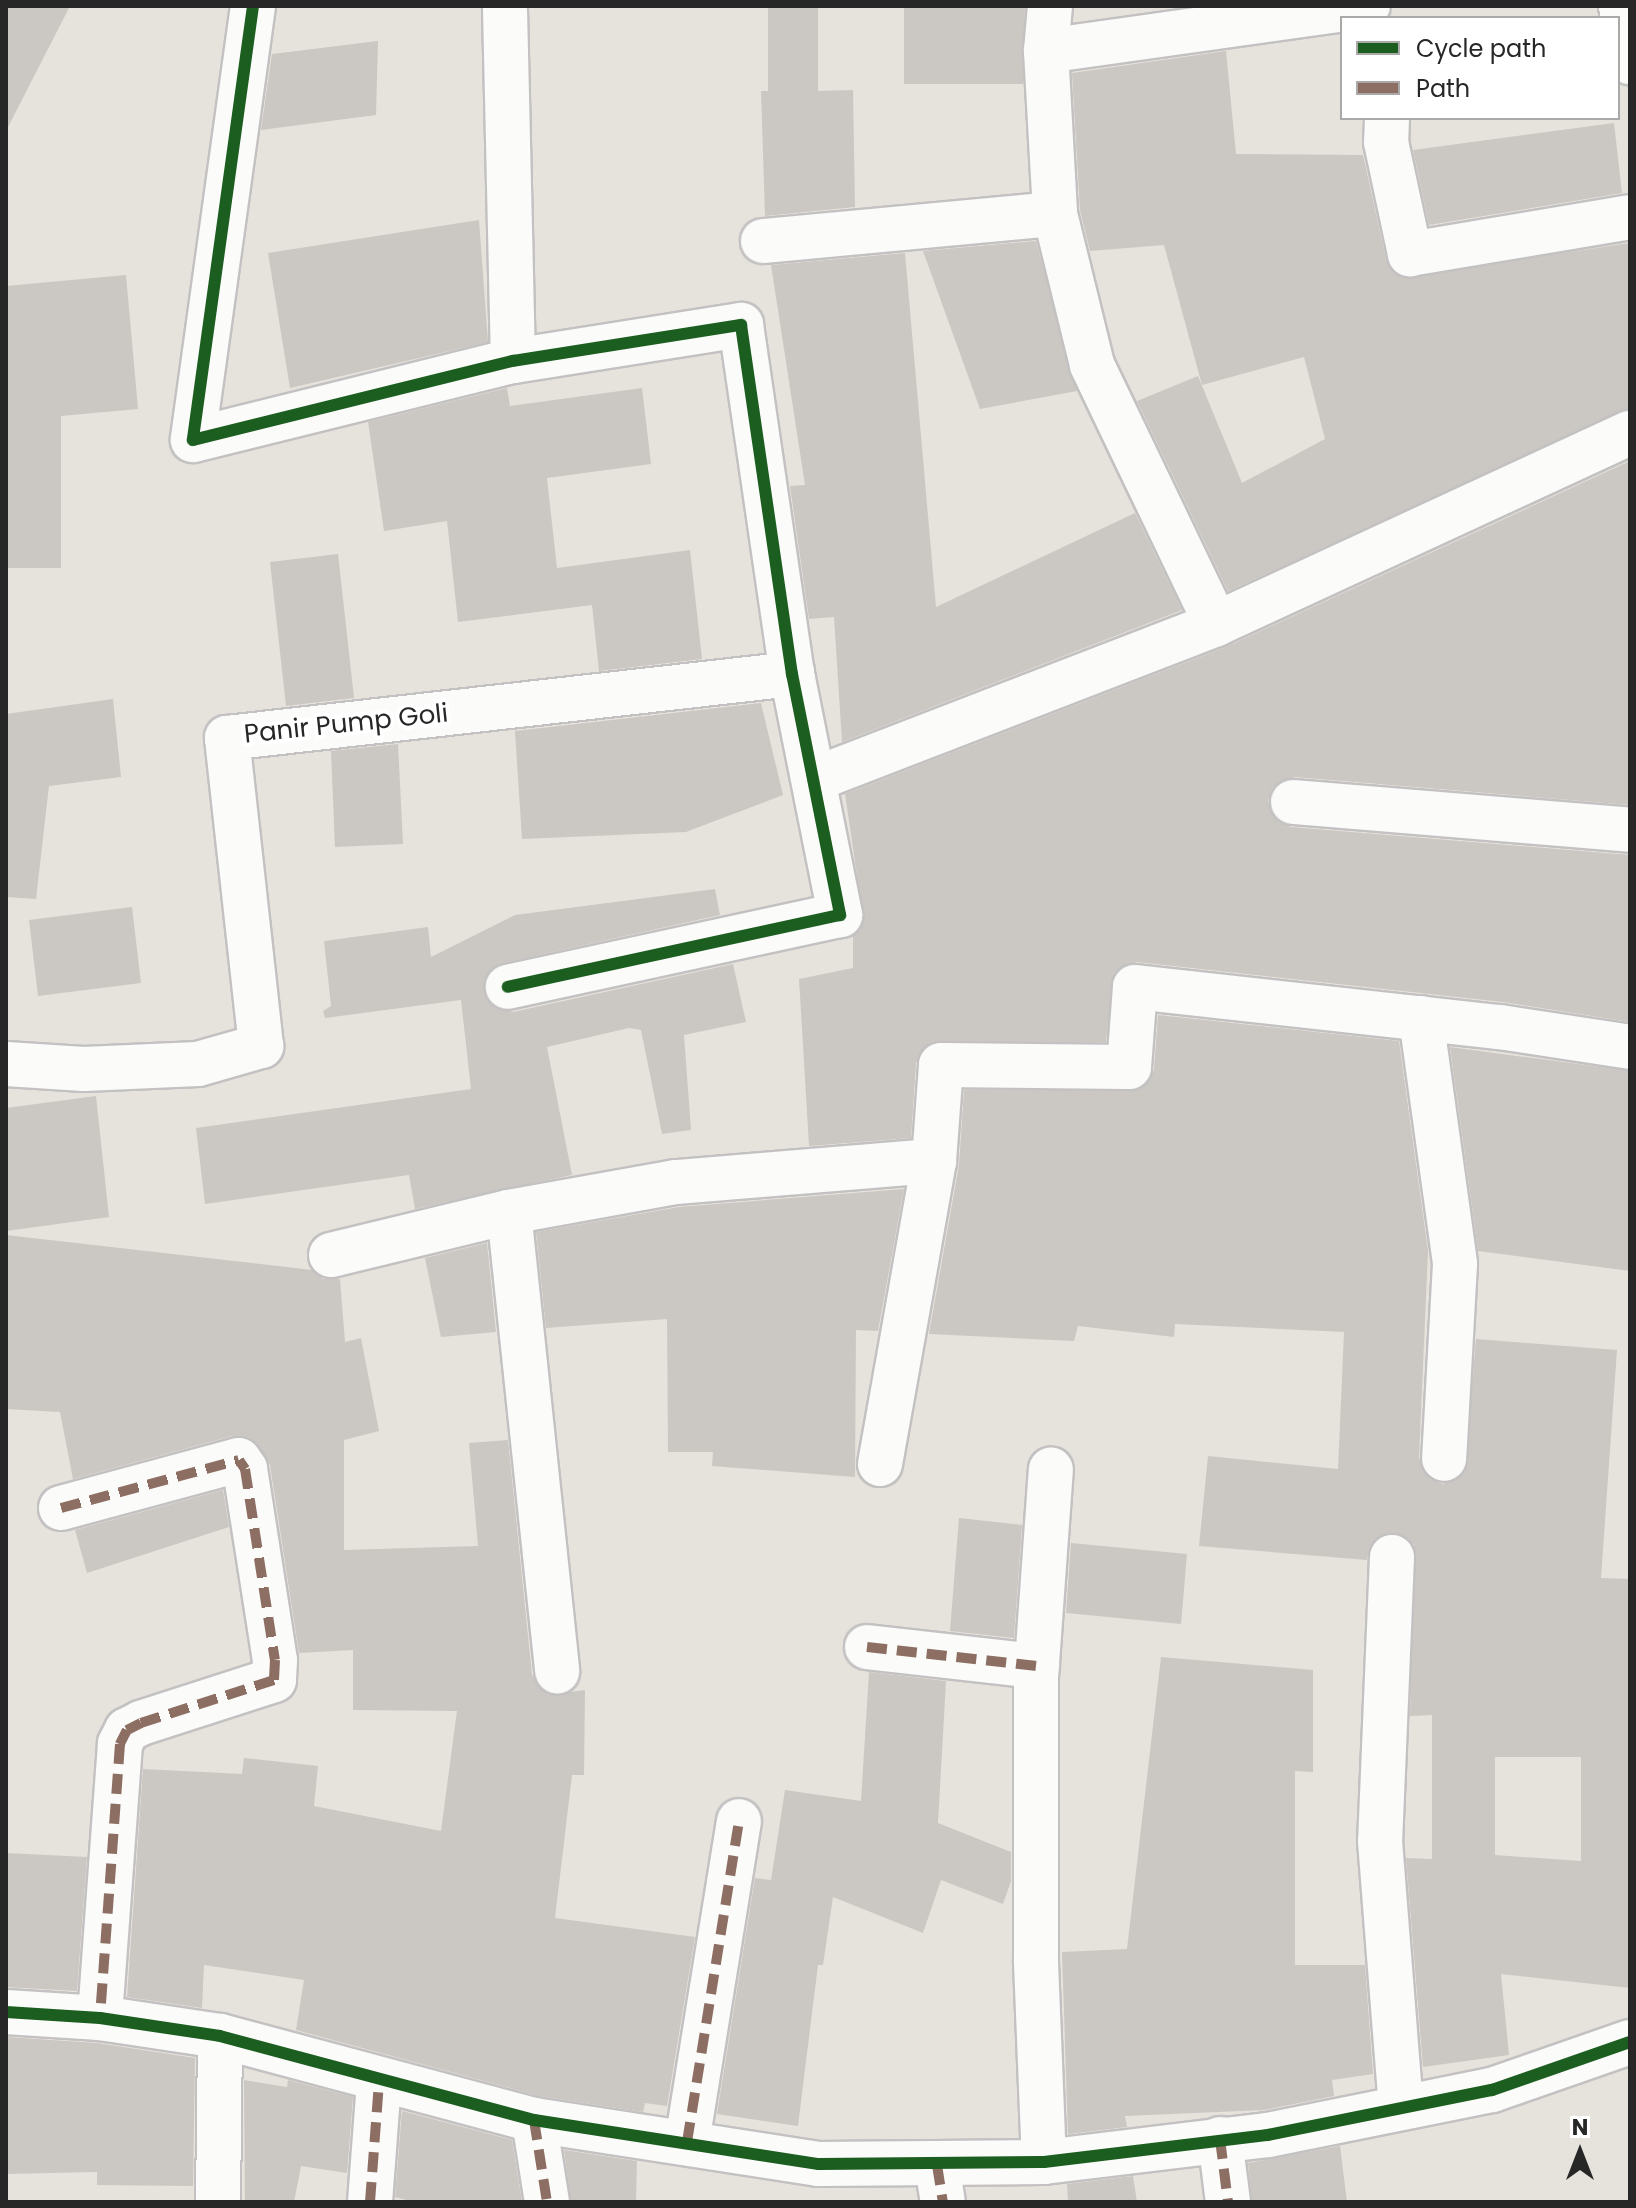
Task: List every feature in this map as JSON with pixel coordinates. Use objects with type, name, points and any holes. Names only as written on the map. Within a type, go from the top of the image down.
[{"type":"street","points":[[253,6],[193,440],[513,361],[741,325],[792,674],[840,915],[508,987]]},
{"type":"street","points":[[1050,6],[1046,51],[1055,214],[1092,365],[1216,624]]},
{"type":"street","points":[[1046,51],[1368,6]]},
{"type":"street","points":[[1621,6],[1630,62]]},
{"type":"street","points":[[505,9],[513,361]]},
{"type":"street","points":[[1387,120],[1386,142],[1410,254],[1630,217]]},
{"type":"street","points":[[763,241],[1055,214]]},
{"type":"street","points":[[815,779],[1216,624],[1630,433]]},
{"type":"street","name":"Panir Pump Goli","points":[[6,1064],[84,1069],[198,1064],[261,1046],[227,738],[792,674]]},
{"type":"street","points":[[1293,802],[1630,830]]},
{"type":"street","points":[[880,1464],[934,1161],[941,1065],[1129,1067],[1135,987],[1421,1018],[1630,1047]]},
{"type":"street","points":[[1421,1018],[1455,1264],[1444,1459]]},
{"type":"street","points":[[331,1255],[509,1212],[676,1182],[934,1161]]},
{"type":"street","points":[[509,1212],[557,1672]]},
{"type":"street","points":[[61,1508],[239,1460],[245,1469],[275,1660],[274,1680],[141,1723],[127,1730],[120,1744],[100,2018]]},
{"type":"street","points":[[1044,2162],[1036,1960],[1037,1666],[1051,1470]]},
{"type":"street","points":[[1392,1557],[1380,1841],[1401,2106]]},
{"type":"street","points":[[867,1647],[1037,1666]]},
{"type":"street","points":[[687,2142],[739,1821]]},
{"type":"street","points":[[6,2012],[100,2018],[220,2036],[534,2120],[940,2184],[1044,2162],[1268,2135],[1492,2090],[1630,2042]]},
{"type":"street","points":[[218,2202],[220,2036]]},
{"type":"street","points":[[370,2202],[379,2081]]},
{"type":"street","points":[[534,2120],[547,2202]]},
{"type":"street","points":[[1220,2139],[1228,2202]]},
{"type":"building","points":[[6,6],[70,6],[6,131]]},
{"type":"building","points":[[768,6],[818,6],[818,91],[853,90],[855,207],[765,216],[761,91],[768,91]]},
{"type":"building","points":[[904,6],[1025,6],[1023,84],[904,84]]},
{"type":"building","points":[[378,41],[376,115],[261,130],[272,54]]},
{"type":"building","points":[[1226,51],[1236,154],[1363,155],[1386,259],[1401,277],[1630,243],[1630,408],[1228,591],[1137,401],[1198,376],[1242,483],[1325,439],[1304,357],[1202,385],[1164,245],[1090,251],[1080,210],[1072,73]]},
{"type":"building","points":[[1614,123],[1622,193],[1429,225],[1413,150]]},
{"type":"building","points":[[479,220],[488,342],[290,388],[268,253]]},
{"type":"building","points":[[1036,241],[1077,391],[980,409],[923,251]]},
{"type":"building","points":[[905,253],[936,607],[1135,513],[1182,610],[842,742],[834,617],[809,619],[790,486],[805,485],[771,265]]},
{"type":"building","points":[[126,275],[138,409],[61,416],[61,568],[7,568],[6,286]]},
{"type":"building","points":[[507,388],[510,406],[642,388],[651,464],[547,478],[557,568],[690,550],[702,659],[599,671],[592,605],[458,622],[447,521],[384,531],[368,422]]},
{"type":"building","points":[[1630,461],[1630,805],[1295,777],[1273,787],[1268,801],[1278,822],[1291,827],[1630,855],[1630,1022],[1503,1002],[1137,962],[1114,973],[1106,1042],[930,1043],[916,1063],[911,1138],[809,1146],[799,979],[853,968],[853,936],[864,922],[845,794],[1226,647]]},
{"type":"building","points":[[338,554],[354,698],[286,706],[270,562]]},
{"type":"building","points":[[113,699],[121,777],[49,786],[36,899],[6,897],[6,714]]},
{"type":"building","points":[[761,703],[783,795],[686,832],[522,839],[515,731]]},
{"type":"building","points":[[398,744],[403,844],[335,847],[331,751]]},
{"type":"building","points":[[715,889],[720,915],[503,963],[484,980],[490,1004],[513,1012],[733,964],[746,1022],[684,1035],[691,1130],[662,1134],[641,1030],[629,1028],[547,1047],[572,1175],[415,1209],[409,1175],[205,1204],[196,1128],[471,1089],[461,1000],[325,1018],[323,1011],[331,1006],[324,941],[428,927],[431,957],[515,915]]},
{"type":"building","points":[[132,907],[141,983],[38,996],[29,920]]},
{"type":"building","points":[[1158,1015],[1399,1041],[1428,1251],[1419,1458],[1430,1479],[1443,1484],[1465,1472],[1476,1339],[1617,1350],[1601,1578],[1630,1579],[1630,1988],[1501,1974],[1509,2055],[1423,2067],[1406,1858],[1432,1859],[1432,1715],[1410,1716],[1414,1545],[1405,1536],[1381,1535],[1371,1544],[1367,1560],[1199,1546],[1208,1456],[1338,1469],[1344,1332],[1175,1324],[1174,1337],[1078,1326],[1074,1341],[929,1334],[959,1165],[964,1090],[1140,1089],[1154,1070]],"holes":[[[1495,1757],[1581,1757],[1581,1861],[1495,1855]]]},
{"type":"building","points":[[1450,1047],[1630,1071],[1630,1271],[1478,1251]]},
{"type":"building","points":[[96,1096],[109,1217],[6,1231],[6,1108]]},
{"type":"building","points":[[904,1189],[878,1331],[856,1330],[855,1477],[712,1466],[713,1452],[668,1452],[667,1319],[546,1328],[536,1232],[679,1207]]},
{"type":"building","points":[[6,1235],[312,1270],[323,1279],[340,1279],[345,1342],[361,1338],[379,1431],[344,1440],[344,1550],[478,1546],[469,1443],[508,1440],[532,1675],[548,1695],[585,1690],[584,1775],[572,1775],[555,1918],[695,1937],[667,2106],[645,2103],[643,2112],[539,2096],[296,2030],[304,1980],[204,1965],[202,2008],[127,1997],[143,1769],[242,1774],[244,1758],[318,1766],[314,1806],[441,1831],[457,1711],[353,1710],[353,1650],[299,1653],[270,1465],[249,1437],[232,1436],[73,1479],[60,1412],[6,1409]]},
{"type":"building","points":[[487,1243],[496,1332],[441,1337],[425,1258]]},
{"type":"building","points":[[223,1490],[229,1527],[87,1573],[75,1530]]},
{"type":"building","points":[[959,1518],[1022,1525],[1014,1638],[950,1631]]},
{"type":"building","points":[[1071,1543],[1187,1554],[1181,1624],[1066,1613]]},
{"type":"building","points":[[1161,1657],[1313,1670],[1313,1772],[1295,1771],[1295,1965],[1365,1965],[1373,2074],[1332,2080],[1334,2096],[1264,2110],[1125,2116],[1127,2127],[1068,2134],[1062,1952],[1127,1949]]},
{"type":"building","points":[[869,1672],[946,1681],[938,1823],[1011,1852],[1011,1881],[1003,1904],[941,1880],[923,1933],[833,1897],[823,1965],[818,1965],[798,2126],[717,2114],[755,1878],[771,1880],[785,1790],[861,1801]]},
{"type":"building","points":[[6,1853],[87,1857],[77,1991],[6,1987]]},
{"type":"building","points":[[6,2037],[97,2043],[195,2058],[193,2186],[97,2185],[97,2172],[6,2174]]},
{"type":"building","points":[[244,2080],[287,2087],[288,2080],[353,2097],[347,2173],[301,2166],[294,2202],[245,2202]]},
{"type":"building","points":[[402,2111],[512,2140],[522,2202],[414,2202],[395,2197]]},
{"type":"building","points":[[1340,2146],[1347,2202],[1252,2202],[1248,2163]]},
{"type":"building","points":[[564,2150],[637,2161],[636,2202],[571,2202]]},
{"type":"building","points":[[1133,2176],[1137,2202],[1068,2202],[1067,2184]]},
{"type":"marked path","points":[[61,1508],[239,1460],[245,1469],[275,1660],[274,1680],[141,1723],[127,1730],[120,1744],[100,2018]]},
{"type":"marked path","points":[[867,1647],[1037,1666]]},
{"type":"marked path","points":[[687,2142],[739,1821]]},
{"type":"marked path","points":[[370,2202],[379,2081]]},
{"type":"marked path","points":[[534,2120],[547,2202]]},
{"type":"marked path","points":[[1220,2139],[1228,2202]]},
{"type":"marked path","points":[[937,2165],[943,2202]]},
{"type":"cycle path","points":[[253,6],[193,440],[513,361],[741,325],[792,674],[840,915],[508,987]]},
{"type":"cycle path","points":[[6,2012],[100,2018],[220,2036],[534,2120],[819,2164],[1044,2162],[1268,2135],[1492,2090],[1630,2042]]}]
